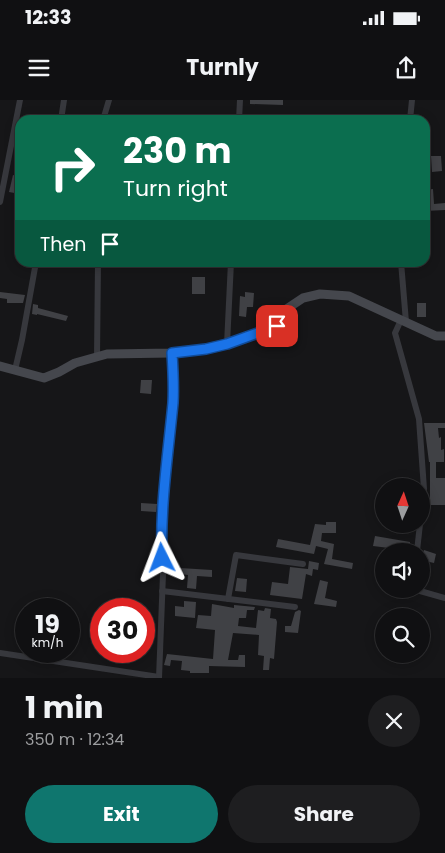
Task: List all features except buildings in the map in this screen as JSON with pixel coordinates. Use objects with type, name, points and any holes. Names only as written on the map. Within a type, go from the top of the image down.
[{"type":"street","points":[[17,115],[20,100]]},
{"type":"street","points":[[62,115],[64,100]]},
{"type":"street","points":[[104,115],[109,100]]},
{"type":"street","points":[[239,115],[240,100]]},
{"type":"street","points":[[410,115],[412,100]]},
{"type":"street","points":[[0,202],[15,126]]},
{"type":"street","points":[[15,370],[35,267]]},
{"type":"street","points":[[97,357],[98,267]]},
{"type":"street","points":[[227,344],[231,267]]},
{"type":"street","points":[[401,267],[403,321],[395,333],[419,419],[423,478]]},
{"type":"street","points":[[0,366],[44,378],[75,363],[108,354],[172,353],[206,349],[227,344],[277,326],[285,310],[304,298],[320,294],[349,296],[436,336],[445,336]]},
{"type":"street","points":[[0,653],[159,678],[163,574],[161,527],[163,485],[173,401],[172,353]]},
{"type":"street","points":[[228,598],[236,555],[302,564]]},
{"type":"street","points":[[162,590],[295,607]]},
{"type":"street","points":[[430,594],[445,598]]},
{"type":"route","points":[[162,558],[163,485],[173,401],[172,353],[206,349],[227,344],[277,326]]}]
